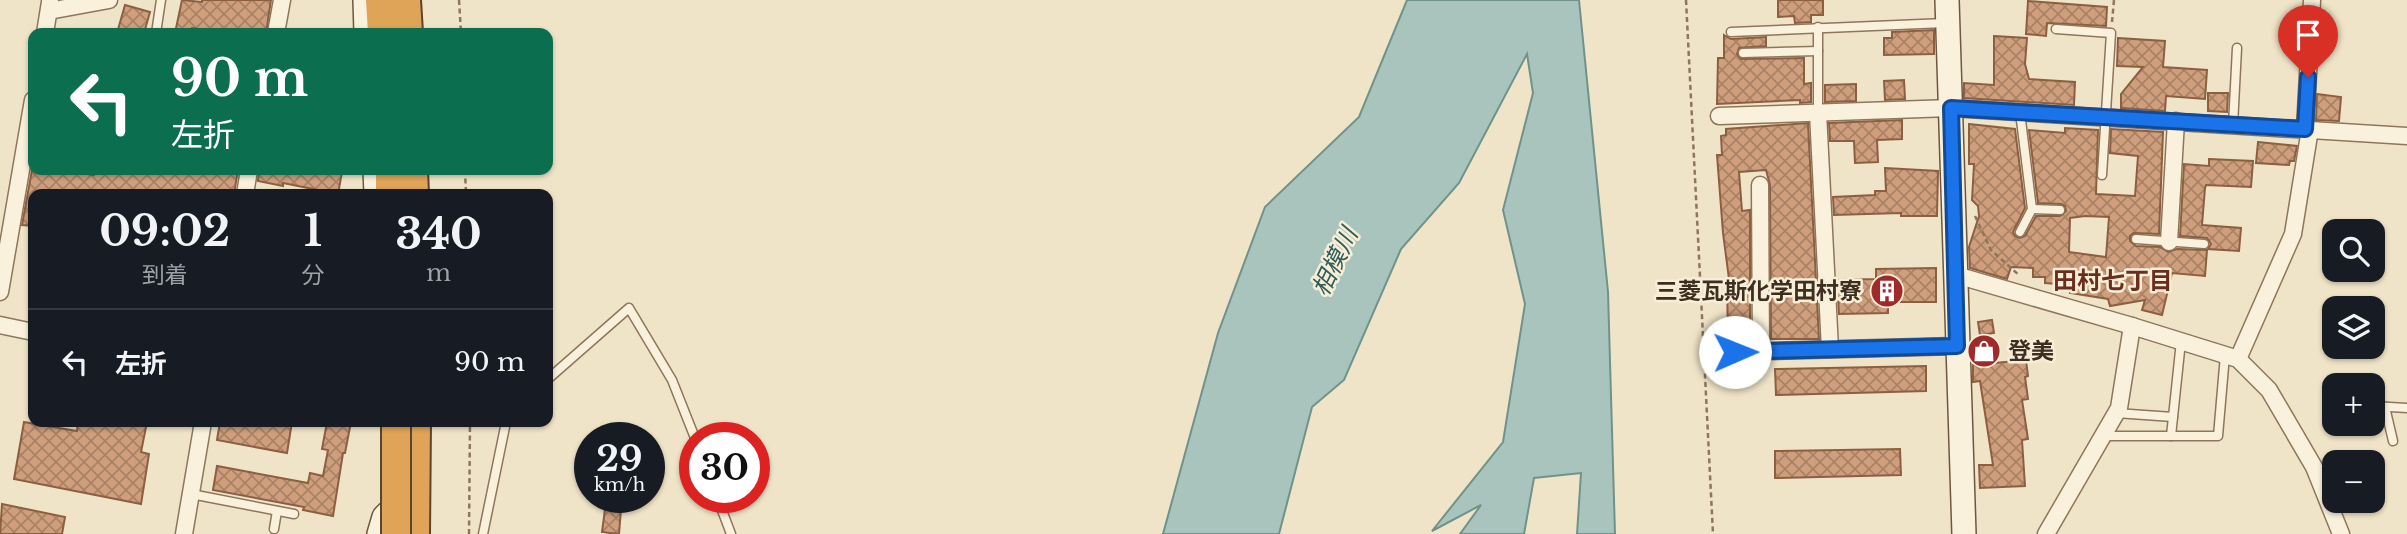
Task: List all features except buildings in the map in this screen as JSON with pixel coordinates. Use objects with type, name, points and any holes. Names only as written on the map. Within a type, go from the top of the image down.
[{"type":"highway","points":[[380,0],[382,28]]},
{"type":"highway","points":[[406,0],[408,28]]},
{"type":"highway","points":[[395,521],[396,427]]},
{"type":"highway","points":[[415,534],[416,427]]},
{"type":"street","points":[[46,28],[50,5],[108,0]]},
{"type":"street","points":[[277,28],[282,0]]},
{"type":"street","points":[[365,0],[366,28]]},
{"type":"street","points":[[2232,357],[2292,234],[2308,129],[2312,0]]},
{"type":"street","points":[[1947,11],[1964,534]]},
{"type":"street","points":[[1719,116],[1951,108],[2407,136]]},
{"type":"street","points":[[1818,113],[1830,349]]},
{"type":"street","points":[[2169,242],[2176,121]]},
{"type":"street","points":[[0,292],[28,129]]},
{"type":"street","points":[[1760,185],[1761,352]]},
{"type":"street","points":[[1956,275],[2232,357],[2269,390],[2314,467],[2341,534]]},
{"type":"street","points":[[0,325],[28,331]]},
{"type":"street","points":[[2046,534],[2119,408],[2132,326]]},
{"type":"street","points":[[1735,352],[1957,346]]},
{"type":"street","points":[[184,534],[202,427]]},
{"type":"street","points":[[387,427],[386,488],[395,521],[404,534]]},
{"type":"street","points":[[379,534],[383,517],[395,521]]},
{"type":"lane","points":[[157,28],[161,0]]},
{"type":"lane","points":[[1731,32],[1818,27],[1947,11]]},
{"type":"lane","points":[[1818,27],[1818,113]]},
{"type":"lane","points":[[2056,29],[2111,33],[2102,175]]},
{"type":"lane","points":[[2233,125],[2237,48]]},
{"type":"lane","points":[[1743,53],[1818,51]]},
{"type":"lane","points":[[2020,112],[2032,209],[2020,232]]},
{"type":"lane","points":[[2032,209],[2060,210]]},
{"type":"lane","points":[[2136,239],[2204,244]]},
{"type":"lane","points":[[553,375],[629,309],[672,380],[689,422]]},
{"type":"lane","points":[[2171,436],[2181,341]]},
{"type":"lane","points":[[2103,436],[2218,436],[2232,357]]},
{"type":"lane","points":[[2393,441],[2385,407],[2407,408]]},
{"type":"lane","points":[[2116,413],[2173,417]]},
{"type":"lane","points":[[483,534],[505,427]]},
{"type":"lane","points":[[191,494],[293,514]]},
{"type":"lane","points":[[274,530],[277,511]]},
{"type":"lane","points":[[724,513],[731,534]]},
{"type":"path","points":[[459,0],[461,28]]},
{"type":"path","points":[[1686,0],[1713,534]]},
{"type":"path","points":[[2111,33],[2114,0]]},
{"type":"path","points":[[1973,212],[1991,250],[2024,278]]},
{"type":"path","points":[[469,534],[470,427]]},
{"type":"water","name":"相模川","points":[[1407,0],[1579,0],[1608,292],[1615,534],[1577,534],[1581,473],[1534,478],[1524,534],[1460,534],[1481,505],[1432,531],[1503,442],[1525,304],[1503,210],[1533,93],[1527,54],[1459,183],[1401,249],[1344,380],[1312,407],[1279,534],[1163,534],[1218,333],[1265,207],[1359,117]]},
{"type":"place","name":"三菱瓦斯化学田村寮","points":[[1887,291]]},
{"type":"place","name":"登美","points":[[1984,351]]},
{"type":"district","name":"田村七丁目","points":[[2113,281]]},
{"type":"route","points":[[1735,352],[1957,346],[1951,108],[2305,129],[2308,77]]}]
